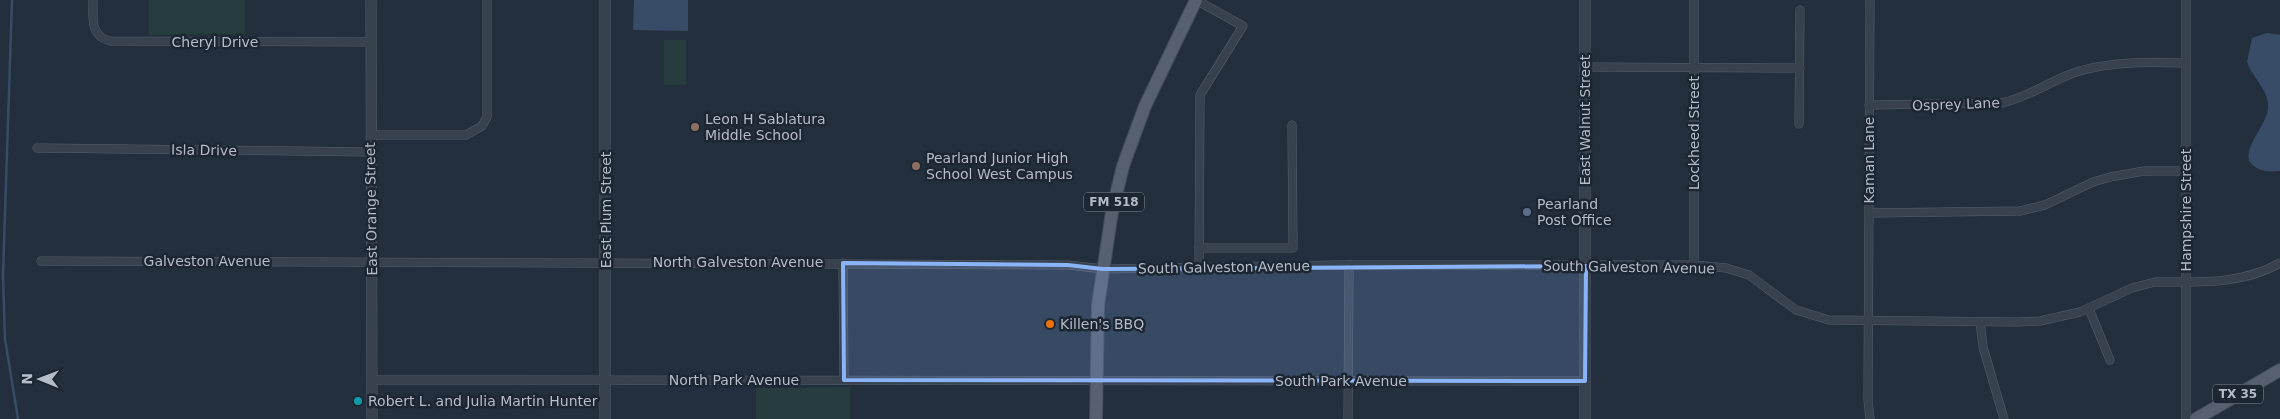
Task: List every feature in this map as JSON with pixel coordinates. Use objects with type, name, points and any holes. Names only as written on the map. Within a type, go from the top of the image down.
[{"type":"main road","name":"FM 518","points":[[1096,419],[1098,305],[1112,212],[1134,135],[1159,74],[1196,0]]},
{"type":"main road","name":"TX 35","points":[[2196,419],[2280,370]]},
{"type":"street","name":"Cheryl Drive","points":[[94,0],[93,26],[98,36],[110,41],[371,42]]},
{"type":"street","name":"East Orange Street","points":[[371,0],[372,419]]},
{"type":"street","points":[[371,135],[466,135],[482,126],[487,117],[487,0]]},
{"type":"street","name":"East Plum Street","points":[[605,0],[605,419]]},
{"type":"street","points":[[1196,0],[1243,26],[1200,95],[1199,269]]},
{"type":"street","name":"East Walnut Street","points":[[1585,0],[1585,419]]},
{"type":"street","name":"Lockheed Street","points":[[1694,0],[1694,265]]},
{"type":"street","name":"Kaman Lane","points":[[1870,0],[1870,321],[1868,400],[1870,419]]},
{"type":"street","name":"Hampshire Street","points":[[2186,0],[2186,419]]},
{"type":"street","points":[[1799,124],[1800,10]]},
{"type":"street","name":"Osprey Lane","points":[[1869,105],[2002,103],[2022,97],[2068,75],[2098,66],[2129,62],[2186,63]]},
{"type":"street","points":[[1585,67],[1800,68]]},
{"type":"street","points":[[1199,248],[1293,248],[1292,125]]},
{"type":"street","name":"Isla Drive","points":[[37,148],[371,152]]},
{"type":"street","points":[[1870,213],[2020,211],[2045,205],[2093,182],[2110,177],[2144,171],[2186,171]]},
{"type":"street","name":"Galveston Avenue","points":[[42,261],[200,260],[372,263]]},
{"type":"street","name":"North Galveston Avenue","points":[[372,263],[843,263],[1068,265],[1103,269]]},
{"type":"street","points":[[843,263],[844,380]]},
{"type":"street","name":"South Galveston Avenue","points":[[1103,269],[1199,269],[1349,265],[1694,265],[1726,268],[1749,275],[1785,304],[1806,315],[1829,320],[1980,322],[2040,320],[2089,309],[2122,292],[2144,284],[2240,279],[2256,275],[2280,263]]},
{"type":"street","points":[[1348,419],[1349,265]]},
{"type":"street","points":[[2089,309],[2110,360]]},
{"type":"street","points":[[1980,322],[1983,347],[2004,419]]},
{"type":"street","name":"North Park Avenue","points":[[372,380],[1096,381]]},
{"type":"street","name":"South Park Avenue","points":[[1096,381],[1585,381]]},
{"type":"highlighted area","points":[[843,263],[1068,265],[1103,269],[1586,266],[1585,381],[844,380]]},
{"type":"green space","points":[[149,0],[245,0],[245,34],[149,35]]},
{"type":"green space","points":[[664,40],[686,40],[686,85],[664,85]]},
{"type":"green space","points":[[850,387],[850,419],[756,419],[756,388]]},
{"type":"water","points":[[634,0],[688,0],[688,31],[633,30]]},
{"type":"water","points":[[2267,33],[2280,35],[2280,171],[2263,170],[2249,161],[2251,146],[2268,111],[2268,103],[2265,92],[2247,62],[2252,38]]},
{"type":"waterway","points":[[12,0],[3,275],[5,339],[18,419]]},
{"type":"place","name":"Leon H Sablatura Middle School","points":[[695,127]]},
{"type":"place","name":"Pearland Junior High School West Campus","points":[[916,166]]},
{"type":"place","name":"Pearland Post Office","points":[[1527,212]]},
{"type":"place","name":"Killen's BBQ","points":[[1050,324]]},
{"type":"place","name":"Robert L. and Julia Martin Hunter","points":[[358,401]]}]
